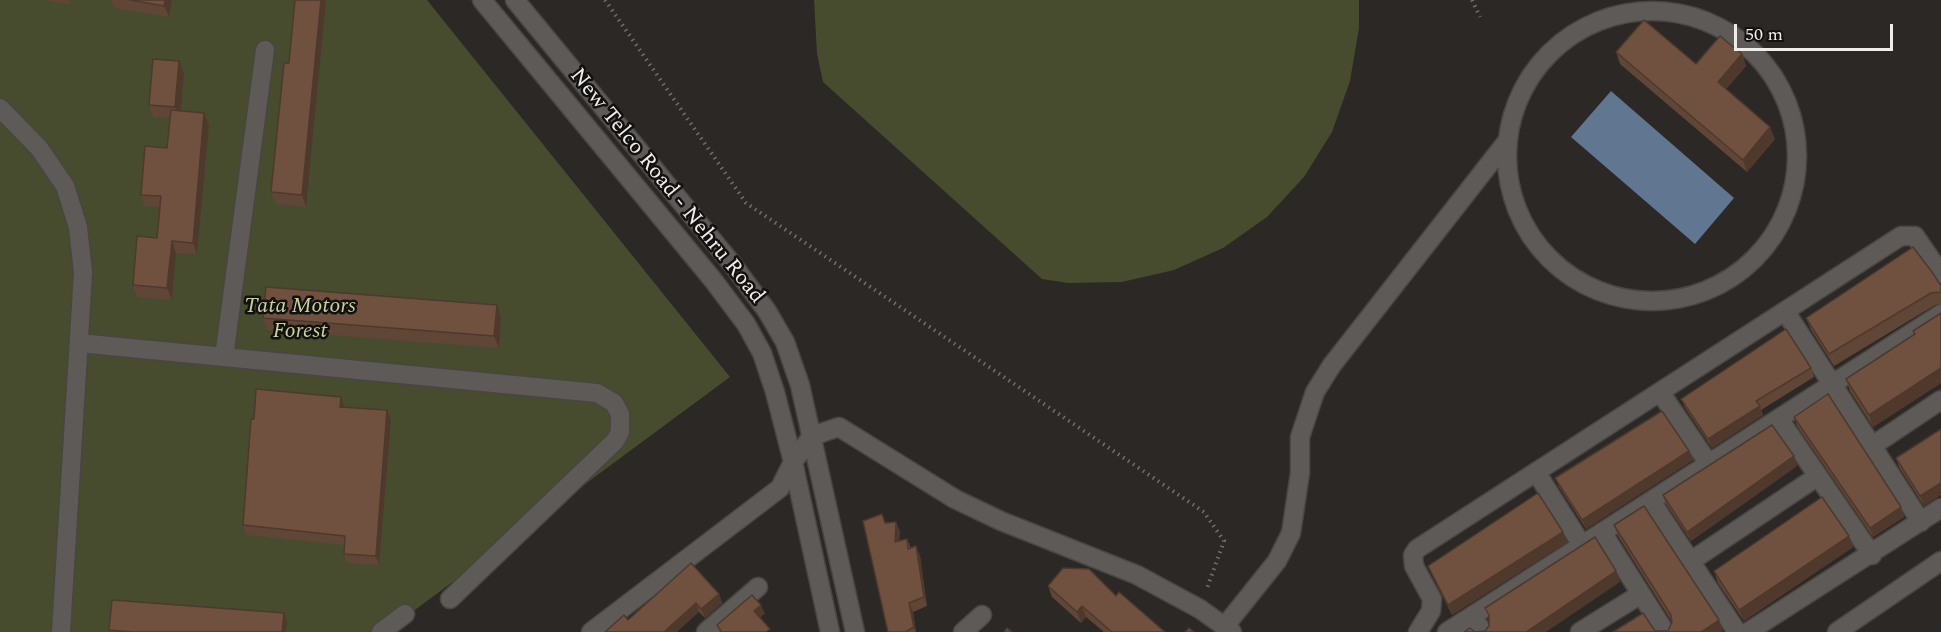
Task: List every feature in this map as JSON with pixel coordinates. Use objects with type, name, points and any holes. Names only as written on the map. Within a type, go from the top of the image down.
[{"type":"street","name":"New Telco Road - Nehru Road","points":[[482,0],[713,280],[746,324],[762,353],[793,462],[830,632]]},
{"type":"street","name":"New Telco Road - Nehru Road","points":[[515,0],[733,265],[767,311],[785,342],[800,385],[855,632]]},
{"type":"street","points":[[591,632],[780,488],[793,462],[812,436],[829,428],[839,427],[955,499],[1001,521],[1137,575],[1200,609],[1229,629],[1277,561],[1291,533],[1300,473],[1300,436],[1315,392],[1332,365],[1508,140],[1523,90],[1537,68],[1555,49],[1575,33],[1598,21],[1623,14],[1649,11],[1675,12],[1700,19],[1724,30],[1745,44],[1778,84],[1789,108],[1795,133],[1797,159],[1794,184],[1786,210],[1774,233],[1758,254],[1732,276],[1693,295],[1668,300],[1642,301],[1616,297],[1592,288],[1569,276],[1549,259],[1533,239],[1520,216],[1511,192],[1508,140]]},
{"type":"street","points":[[224,357],[265,50]]},
{"type":"street","points":[[0,108],[39,148],[65,186],[78,227],[83,272],[61,632]]},
{"type":"street","points":[[1418,632],[1431,611],[1432,599],[1414,566],[1413,555],[1417,549],[1901,236],[1908,234],[1915,236],[1941,274]]},
{"type":"street","points":[[1785,311],[1921,522]]},
{"type":"street","points":[[1447,632],[1941,314]]},
{"type":"street","points":[[78,343],[597,393],[614,403],[620,414],[620,432],[615,441],[450,599]]},
{"type":"street","points":[[1660,392],[1709,464]]},
{"type":"street","points":[[1872,446],[1941,400]]},
{"type":"street","points":[[1779,419],[1872,555]]},
{"type":"street","points":[[1536,472],[1582,545]]},
{"type":"street","points":[[1690,561],[1818,477]]},
{"type":"street","points":[[1651,501],[1737,632]]},
{"type":"street","points":[[1748,632],[1872,555],[1941,508]]},
{"type":"street","points":[[1602,532],[1665,632]]},
{"type":"street","points":[[1838,632],[1941,561]]},
{"type":"street","points":[[706,632],[758,587]]},
{"type":"street","points":[[1580,632],[1641,594]]},
{"type":"street","points":[[381,632],[405,614]]},
{"type":"street","points":[[963,632],[982,615]]},
{"type":"street","points":[[1472,616],[1483,632]]},
{"type":"path","points":[[605,0],[746,203],[1204,512],[1224,541],[1200,609]]},
{"type":"path","points":[[1472,0],[1480,17]]},
{"type":"green space","name":"Tata Motors Forest","points":[[0,0],[427,0],[730,377],[385,632],[0,632]]},
{"type":"green space","points":[[814,0],[1359,0],[1359,28],[1350,81],[1332,132],[1304,177],[1267,217],[1223,248],[1174,270],[1122,282],[1068,283],[1042,279],[823,82],[817,54]]},
{"type":"water","points":[[1611,91],[1734,198],[1695,244],[1571,137]]},
{"type":"building","points":[[130,0],[165,0],[164,6]]},
{"type":"building","points":[[295,0],[321,0],[302,195],[271,192],[284,63],[289,63]]},
{"type":"building","points":[[1644,20],[1696,64],[1720,36],[1742,54],[1718,82],[1770,127],[1743,160],[1616,52]]},
{"type":"building","points":[[153,59],[179,61],[175,107],[149,105]]},
{"type":"building","points":[[171,110],[204,113],[193,243],[172,241],[167,288],[133,285],[137,236],[157,238],[161,196],[141,195],[145,146],[167,148]]},
{"type":"building","points":[[1913,247],[1941,286],[1941,292],[1931,293],[1829,354],[1806,318]]},
{"type":"building","points":[[266,287],[497,305],[494,336],[263,318]]},
{"type":"building","points":[[1941,313],[1941,368],[1869,415],[1846,379],[1915,334],[1913,331]]},
{"type":"building","points":[[1786,329],[1811,368],[1756,401],[1760,406],[1708,439],[1681,399]]},
{"type":"building","points":[[256,389],[341,397],[340,407],[387,410],[376,556],[344,554],[345,536],[243,525],[251,419],[254,419]]},
{"type":"building","points":[[1828,394],[1901,507],[1870,528],[1794,417]]},
{"type":"building","points":[[1662,411],[1689,451],[1582,520],[1555,478]]},
{"type":"building","points":[[1772,425],[1794,456],[1687,532],[1663,495]]},
{"type":"building","points":[[1941,429],[1941,483],[1920,496],[1896,458]]},
{"type":"building","points":[[1538,493],[1563,532],[1448,605],[1428,566]]},
{"type":"building","points":[[1822,497],[1849,536],[1739,610],[1714,571]]},
{"type":"building","points":[[1644,506],[1719,620],[1701,632],[1613,632],[1643,613],[1655,631],[1668,631],[1672,622],[1671,615],[1614,525]]},
{"type":"building","points":[[882,514],[885,523],[896,522],[895,542],[907,539],[908,549],[916,546],[924,597],[909,603],[914,627],[905,632],[888,632],[863,521]]},
{"type":"building","points":[[1595,537],[1616,571],[1526,632],[1475,632],[1485,631],[1489,626],[1489,615],[1485,608]]},
{"type":"building","points":[[691,563],[719,594],[701,609],[696,603],[664,632],[605,632],[624,615],[628,620]]},
{"type":"building","points":[[1063,568],[1089,569],[1116,596],[1119,592],[1165,632],[1112,632],[1082,606],[1077,612],[1048,586]]},
{"type":"building","points":[[752,595],[761,605],[754,611],[770,629],[766,632],[720,632],[717,625]]},
{"type":"building","points":[[112,600],[284,613],[282,632],[109,630]]}]
